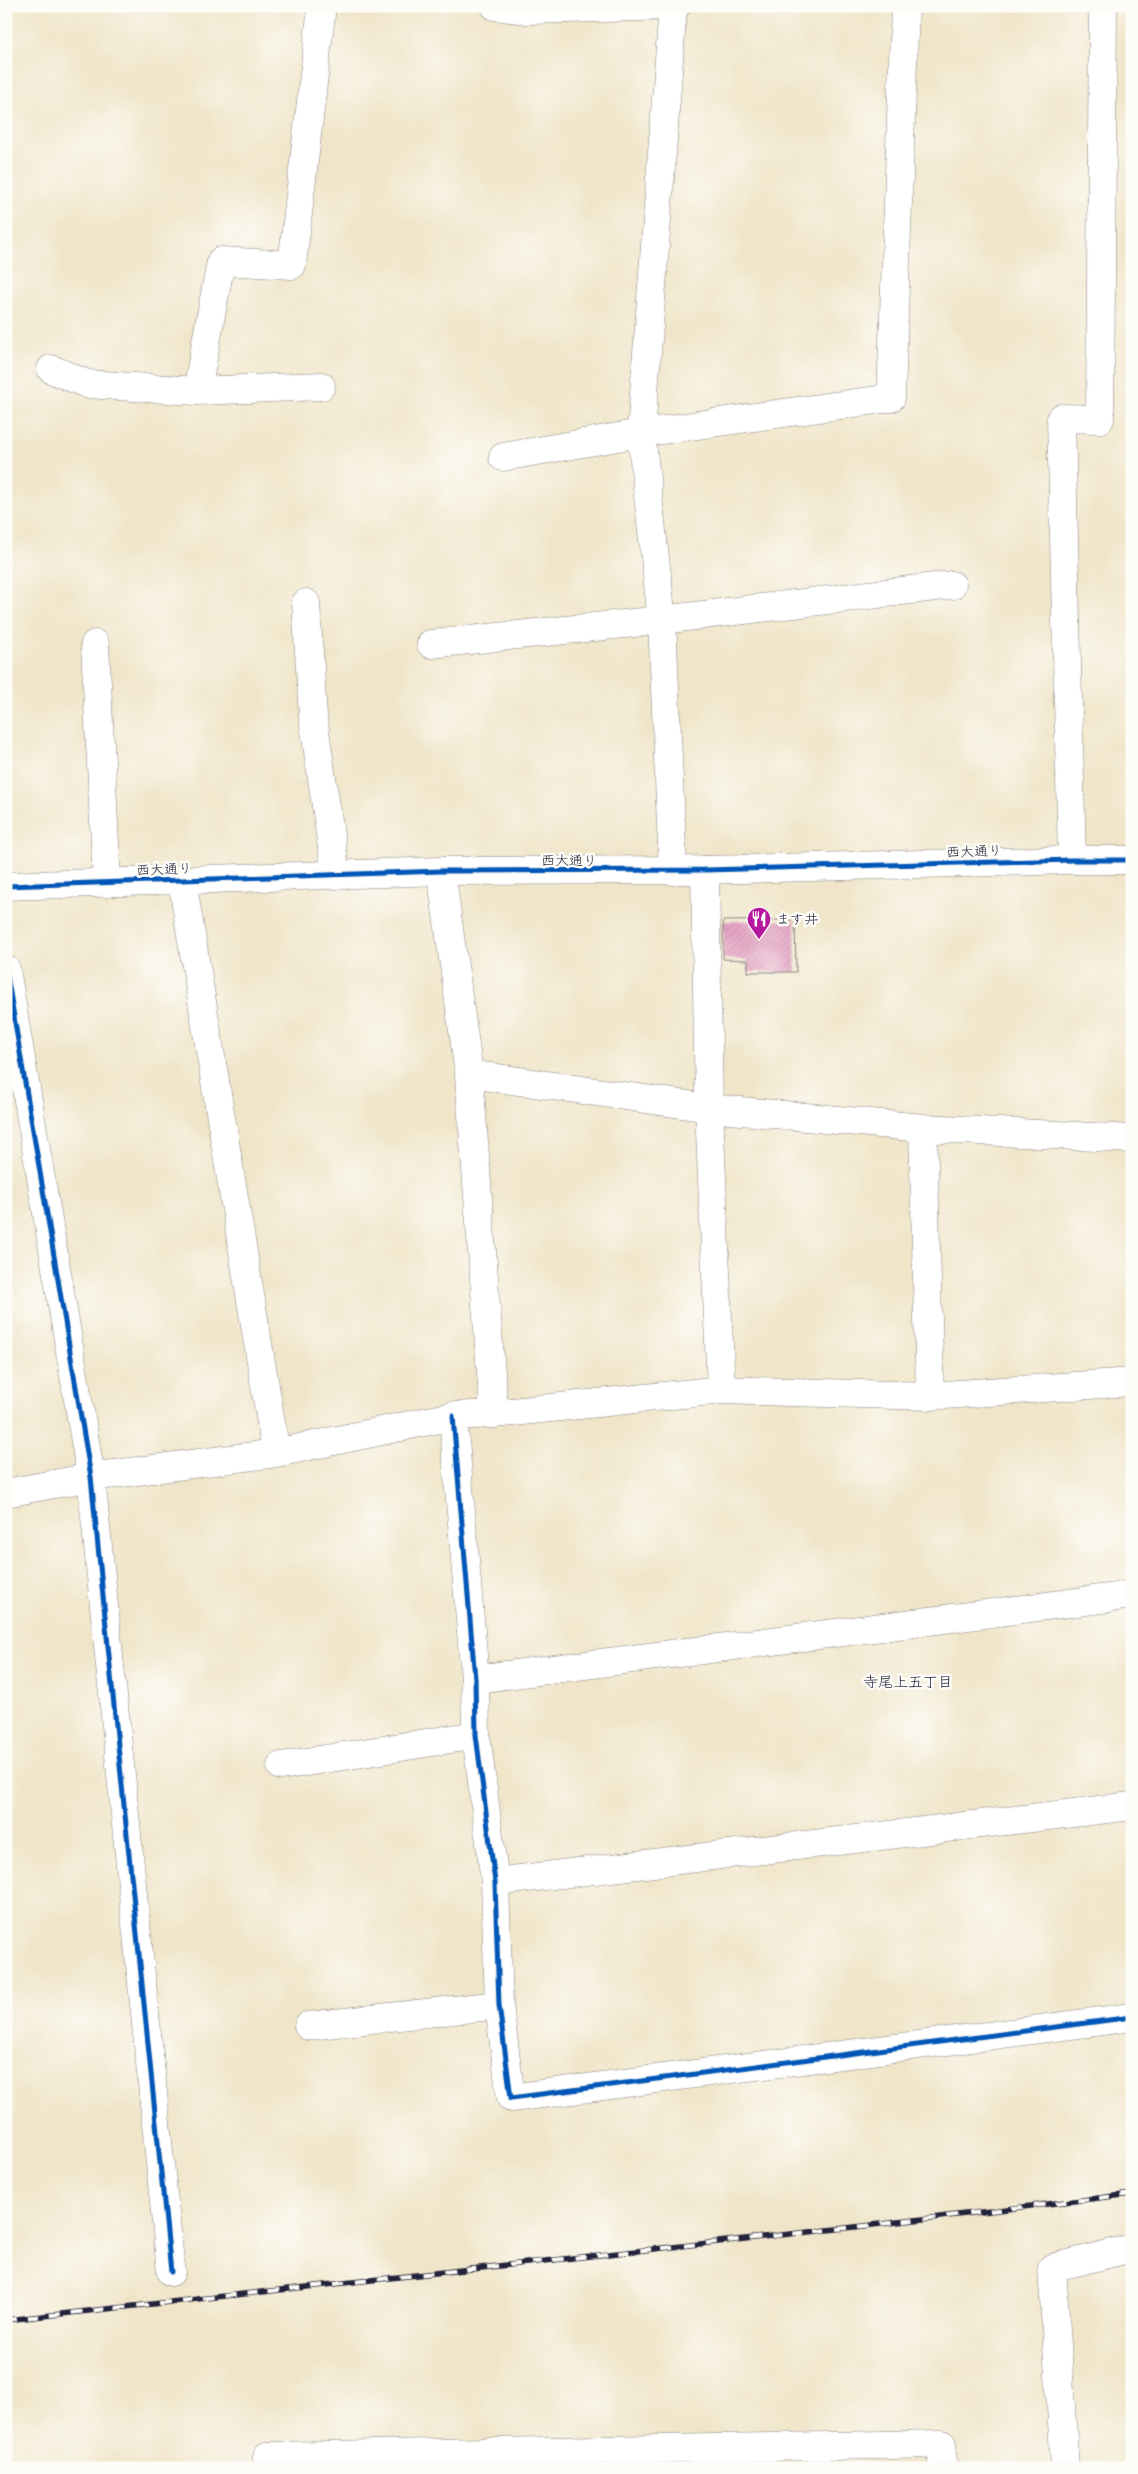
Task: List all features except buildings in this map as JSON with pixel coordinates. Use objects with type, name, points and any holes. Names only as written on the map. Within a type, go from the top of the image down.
[{"type":"street","points":[[197,391],[221,262],[292,265],[322,6]]},
{"type":"street","points":[[495,6],[528,8],[674,6],[641,432],[662,620],[673,870]]},
{"type":"street","points":[[503,456],[641,432],[891,398],[905,6]]},
{"type":"street","points":[[1072,860],[1061,418],[1100,419],[1103,6]]},
{"type":"street","points":[[51,369],[87,384],[197,391],[322,386]]},
{"type":"street","points":[[431,644],[662,620],[952,585]]},
{"type":"street","points":[[306,603],[313,717],[336,875]]},
{"type":"street","points":[[95,644],[108,882]]},
{"type":"street","name":"西大通り","points":[[6,886],[441,871],[705,870],[1132,860]]},
{"type":"street","points":[[705,870],[709,1108],[721,1390]]},
{"type":"street","points":[[441,871],[469,1074],[494,1414]]},
{"type":"street","points":[[182,880],[276,1453]]},
{"type":"street","points":[[6,969],[91,1477],[171,2272]]},
{"type":"street","points":[[469,1074],[709,1108],[923,1128],[1132,1140]]},
{"type":"street","points":[[923,1128],[930,1396]]},
{"type":"street","points":[[6,1493],[91,1477],[276,1453],[453,1416],[494,1414],[721,1390],[930,1396],[1132,1382]]},
{"type":"street","points":[[453,1416],[475,1679],[476,1735],[495,1882],[499,2005],[512,2098],[1132,2018]]},
{"type":"street","points":[[475,1679],[1132,1595]]},
{"type":"street","points":[[281,1766],[476,1735]]},
{"type":"street","points":[[495,1882],[1132,1806]]},
{"type":"street","points":[[308,2026],[499,2005]]},
{"type":"street","points":[[1065,2468],[1052,2268],[1132,2248]]},
{"type":"street","points":[[268,2468],[267,2456],[942,2444],[943,2468]]},
{"type":"railway","points":[[6,2320],[864,2226],[1132,2194]]},
{"type":"cycle path","points":[[6,886],[441,871],[705,870],[1132,860]]},
{"type":"cycle path","points":[[6,969],[91,1477],[171,2272]]},
{"type":"cycle path","points":[[453,1416],[475,1679],[476,1735],[495,1882],[499,2005],[511,2098],[1132,2017]]},
{"type":"place","name":"ます井","points":[[759,940]]},
{"type":"district","name":"寺尾上五丁目","points":[[908,1682]]}]
